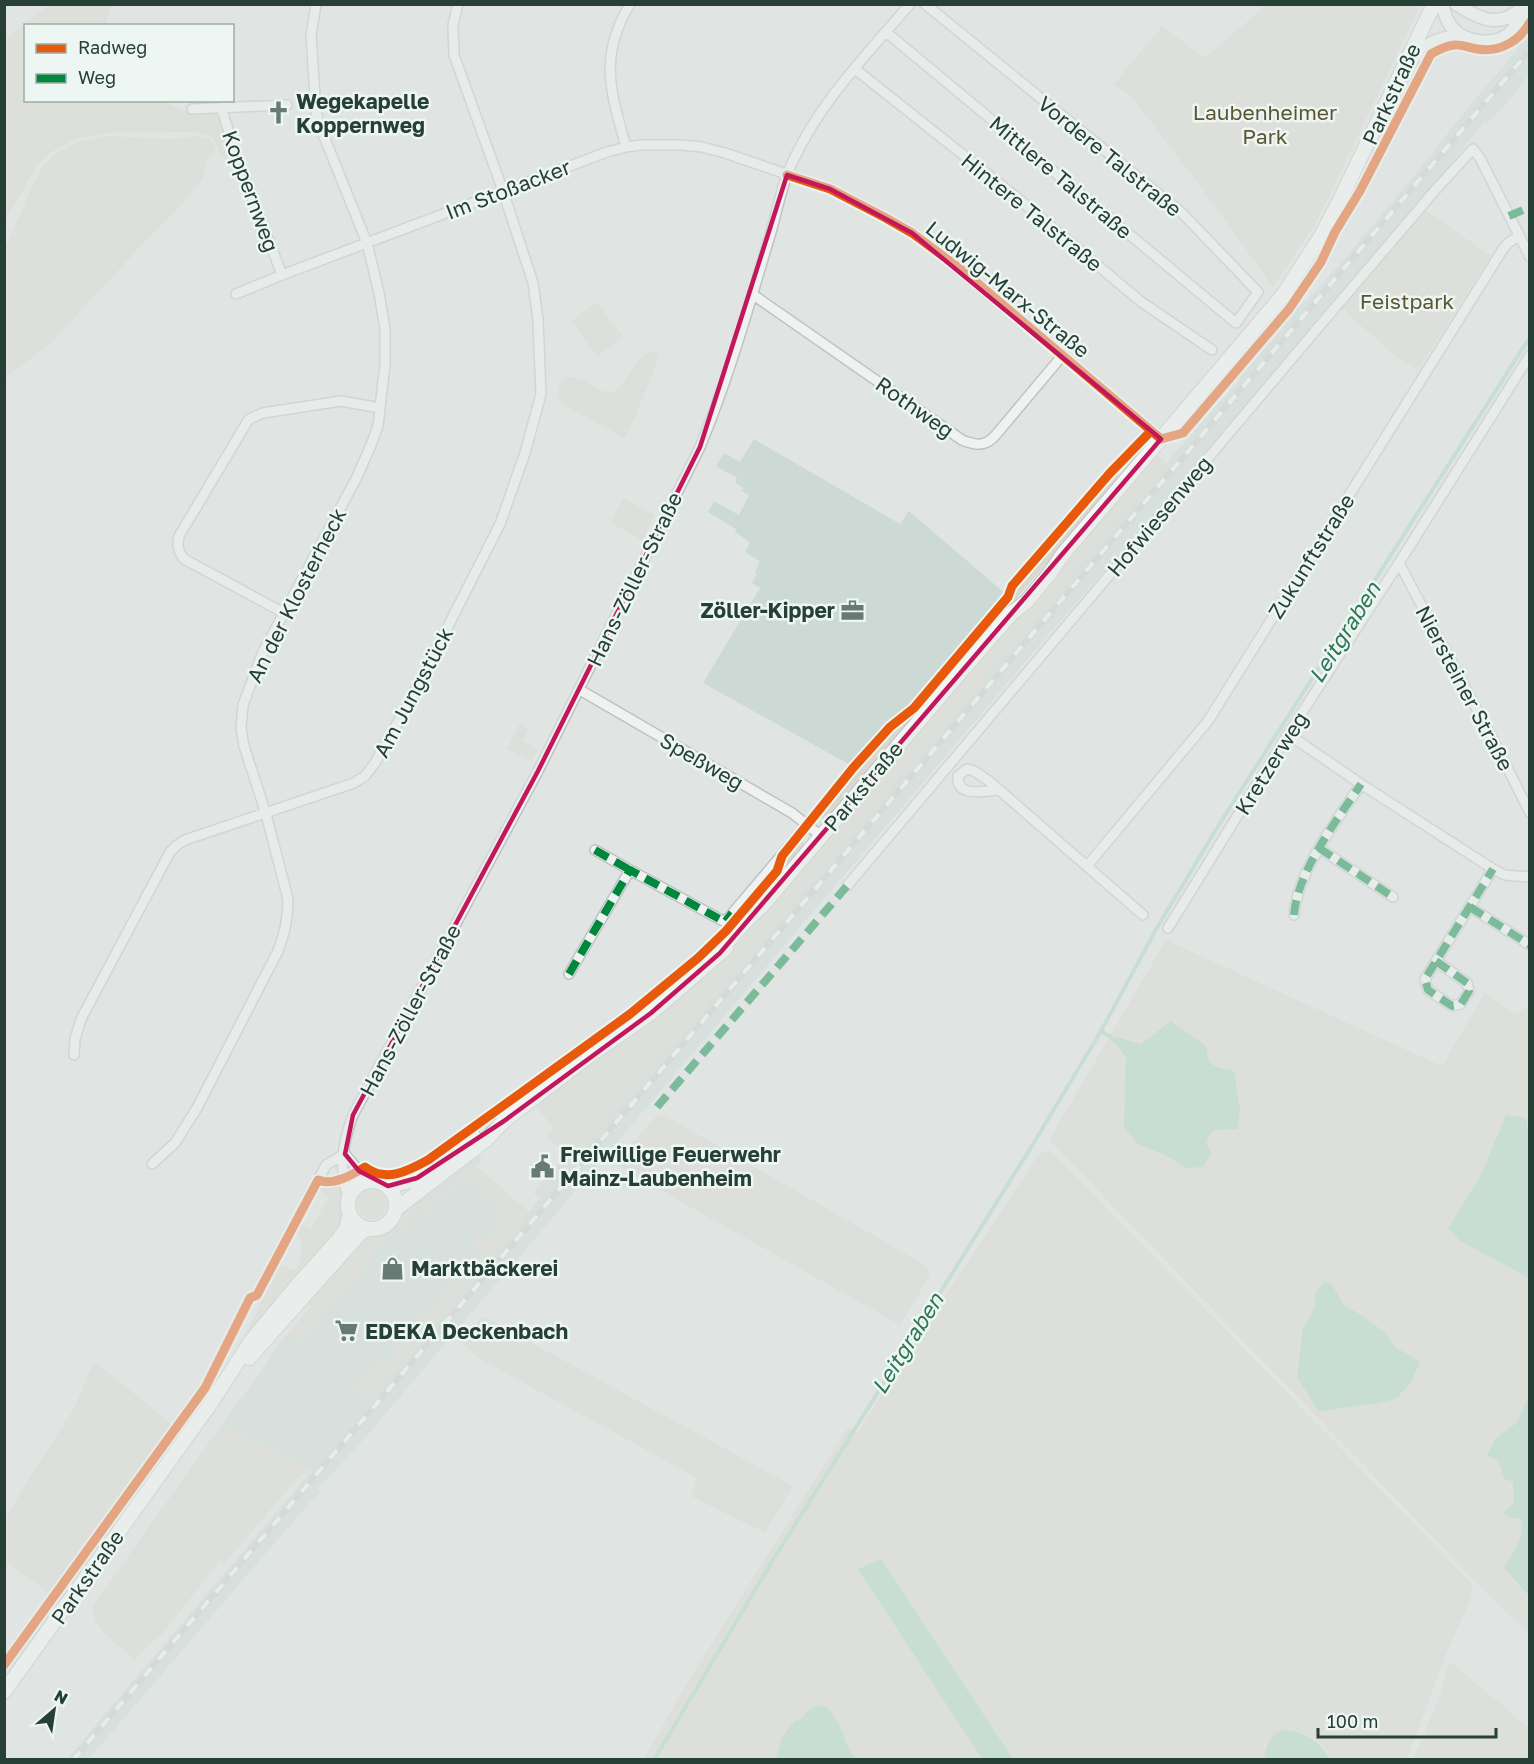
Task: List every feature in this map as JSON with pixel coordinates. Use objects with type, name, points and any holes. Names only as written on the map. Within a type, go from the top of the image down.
[{"type":"main road","name":"Parkstraße","points":[[388,1186],[417,1178],[480,1133],[504,1120],[651,1012],[735,942],[752,924],[762,906],[1012,613],[1027,601],[1063,554],[1283,295],[1321,236],[1341,198],[1434,4]]},
{"type":"main road","name":"Parkstraße","points":[[396,1209],[486,1140],[504,1120]]},
{"type":"main road","points":[[371,1181],[388,1186],[394,1194],[396,1209],[387,1224],[370,1229],[358,1224],[350,1214],[349,1199],[355,1188],[371,1181]]},
{"type":"main road","name":"Parkstraße","points":[[4,1692],[211,1403],[251,1341],[338,1240],[346,1229],[350,1214]]},
{"type":"main road","name":"Parkstraße","points":[[211,1403],[258,1346],[354,1240],[362,1232],[370,1229]]},
{"type":"street","name":"An der Klosterheck","points":[[152,1164],[175,1143],[197,1108],[282,940],[288,912],[288,899],[266,814],[244,746],[241,728],[243,705],[256,668],[357,477],[378,426],[385,364],[386,329],[380,293],[367,243],[316,112],[311,35],[316,4]]},
{"type":"street","name":"Am Jungstück","points":[[74,1055],[75,1039],[81,1020],[171,852],[177,845],[185,840],[354,783],[365,776],[411,699],[500,524],[525,453],[542,394],[538,320],[533,283],[504,191],[454,56],[453,25],[458,4]]},
{"type":"street","points":[[626,147],[609,77],[616,33],[630,4]]},
{"type":"street","name":"Hans-Zöller-Straße","points":[[349,1199],[343,1179],[342,1165],[346,1137],[353,1115],[543,762],[700,447],[715,412],[787,175],[800,147],[825,107],[910,4]]},
{"type":"street","name":"Vordere Talstraße","points":[[925,4],[1182,213],[1258,292],[1236,323]]},
{"type":"street","points":[[1442,4],[1450,25],[1462,36]]},
{"type":"street","points":[[1455,4],[1477,16],[1493,21],[1512,16],[1526,4]]},
{"type":"street","points":[[1401,73],[1423,47],[1443,37],[1462,36],[1483,41],[1505,37],[1516,27],[1526,4]]},
{"type":"street","name":"Mittlere Talstraße","points":[[886,32],[1236,323]]},
{"type":"street","name":"Hintere Talstraße","points":[[855,69],[1020,200],[1140,301],[1212,350]]},
{"type":"street","name":"Koppernweg","points":[[192,109],[287,105]]},
{"type":"street","name":"Koppernweg","points":[[221,107],[237,157],[282,274]]},
{"type":"street","name":"Im Stoßacker","points":[[236,294],[282,274],[607,152],[626,147],[680,145],[702,147],[787,175]]},
{"type":"street","name":"Hofwiesenweg","points":[[847,885],[1322,323],[1473,149],[1480,158],[1519,236]]},
{"type":"street","name":"Ludwig-Marx-Straße","points":[[787,175],[830,189],[912,232],[962,270],[1161,439]]},
{"type":"street","points":[[1519,236],[1530,257]]},
{"type":"street","name":"Zukunftstraße","points":[[1087,866],[1208,721],[1503,249],[1519,236]]},
{"type":"street","name":"Rothweg","points":[[752,294],[962,440],[972,444],[983,444],[994,437],[1062,356]]},
{"type":"street","name":"Kretzerweg","points":[[1168,928],[1288,734],[1530,355]]},
{"type":"street","points":[[284,613],[184,559],[177,545],[179,536],[249,419],[263,412],[341,401],[380,408]]},
{"type":"street","name":"Niersteiner Straße","points":[[1399,563],[1530,813]]},
{"type":"street","name":"Speßweg","points":[[580,690],[792,813],[821,837]]},
{"type":"street","points":[[1288,734],[1493,869],[1505,875],[1530,877]]},
{"type":"street","points":[[951,762],[963,771]]},
{"type":"street","points":[[999,790],[971,792],[962,789],[957,780],[958,776],[967,769],[974,771],[999,790],[1143,915]]},
{"type":"street","points":[[1294,915],[1299,889],[1320,848],[1361,784]]},
{"type":"street","points":[[595,850],[725,922],[807,825]]},
{"type":"street","points":[[1320,848],[1393,897]]},
{"type":"street","points":[[1436,962],[1467,983],[1469,991],[1461,1004],[1452,1006],[1428,990],[1425,979],[1493,869]]},
{"type":"street","points":[[569,974],[630,870]]},
{"type":"street","points":[[1470,907],[1530,945]]},
{"type":"street","points":[[257,1295],[326,1166],[345,1154],[371,1181]]},
{"type":"highlighted area","points":[[787,175],[830,189],[912,233],[1161,439],[720,953],[651,1013],[504,1121],[417,1178],[388,1186],[359,1171],[345,1154],[353,1115],[538,771],[700,447]]},
{"type":"shaded area","points":[[1529,36],[1529,75],[1513,96],[1487,124],[1484,122],[1258,391],[364,1439],[318,1489],[320,1492],[315,1498],[89,1759],[66,1760],[312,1470],[221,1425],[288,1333],[377,1234],[477,1154],[482,1161],[476,1166],[529,1212],[1166,463],[1237,383],[1291,318],[1294,311],[1347,256]]},
{"type":"shaded area","name":"Zöller-Kipper","points":[[754,439],[900,524],[909,511],[1007,595],[911,706],[890,721],[852,766],[703,683],[760,588],[752,583],[760,561],[745,552],[750,542],[735,532],[736,529],[708,512],[714,501],[739,515],[749,495],[742,491],[744,488],[735,483],[737,478],[716,466],[724,453],[740,462]]},
{"type":"shaded area","points":[[1171,1021],[1206,1046],[1209,1062],[1217,1067],[1234,1071],[1240,1110],[1237,1129],[1214,1130],[1206,1141],[1211,1154],[1203,1167],[1186,1168],[1165,1155],[1138,1144],[1124,1127],[1126,1057],[1113,1042],[1117,1037],[1141,1044]]},
{"type":"shaded area","points":[[1506,1115],[1526,1118],[1529,1140],[1529,1278],[1460,1241],[1448,1228],[1480,1177]]},
{"type":"shaded area","points":[[1325,1282],[1332,1285],[1344,1305],[1386,1333],[1394,1346],[1420,1362],[1411,1382],[1397,1398],[1375,1404],[1319,1412],[1297,1377],[1303,1328],[1315,1307],[1315,1294]]},
{"type":"shaded area","points":[[1529,1396],[1529,1596],[1504,1568],[1517,1545],[1522,1526],[1522,1519],[1509,1518],[1503,1513],[1514,1503],[1513,1482],[1504,1479],[1499,1462],[1487,1455],[1496,1438],[1516,1423]]},
{"type":"shaded area","points":[[881,1559],[1013,1759],[982,1759],[858,1569]]},
{"type":"shaded area","points":[[816,1706],[827,1707],[840,1725],[849,1750],[857,1759],[776,1759],[782,1737],[795,1721],[800,1720],[807,1711]]},
{"type":"shaded area","points":[[1283,1730],[1298,1732],[1310,1738],[1321,1747],[1329,1759],[1264,1759],[1271,1738]]},
{"type":"green space","points":[[48,5],[112,5],[105,24],[25,24]]},
{"type":"green space","name":"Laubenheimer Park","points":[[1266,5],[1417,5],[1419,9],[1315,224],[1273,287],[1130,95],[1113,85],[1162,26],[1205,58]]},
{"type":"green space","points":[[24,25],[24,102],[163,102],[192,114],[213,112],[219,117],[233,154],[225,159],[218,153],[218,147],[210,136],[195,132],[108,133],[76,139],[53,151],[38,164],[5,221],[5,40]]},
{"type":"green space","points":[[108,136],[174,139],[195,136],[210,139],[216,149],[215,153],[207,159],[203,177],[174,213],[51,343],[5,378],[5,248],[44,165],[55,154],[79,142]]},
{"type":"green space","name":"Feistpark","points":[[1424,209],[1491,256],[1418,370],[1395,356],[1341,308]]},
{"type":"green space","points":[[1322,247],[1326,248],[1326,251],[1288,308],[1181,433],[1177,430],[1272,319]]},
{"type":"green space","points":[[597,302],[623,337],[597,356],[571,321]]},
{"type":"green space","points":[[650,351],[657,352],[659,357],[635,418],[624,438],[558,402],[559,388],[565,377],[579,379],[607,392],[613,391],[622,385],[636,364]]},
{"type":"green space","points":[[1156,453],[1166,463],[1154,478],[540,1198],[533,1193],[566,1154],[547,1137],[554,1128],[535,1106],[694,984],[743,938]]},
{"type":"green space","points":[[1118,473],[1117,481],[957,668],[949,670],[1012,596],[1015,588],[1113,474]]},
{"type":"green space","points":[[623,498],[655,515],[642,540],[610,523]]},
{"type":"green space","points":[[936,686],[936,691],[835,811],[824,818],[815,818],[890,729],[914,711]]},
{"type":"green space","points":[[519,724],[529,729],[523,741],[538,749],[532,761],[507,749]]},
{"type":"green space","points":[[801,840],[804,847],[779,879],[709,955],[673,989],[569,1066],[476,1130],[475,1128],[565,1065],[653,999],[709,951],[737,923],[779,872],[780,867]]},
{"type":"green space","points":[[1166,940],[1442,1066],[1485,993],[1515,1014],[1529,1005],[1529,1140],[1526,1119],[1506,1115],[1480,1177],[1448,1228],[1460,1241],[1529,1278],[1529,1396],[1516,1423],[1496,1438],[1500,1462],[1513,1482],[1514,1503],[1503,1513],[1509,1518],[1522,1519],[1520,1539],[1504,1568],[1529,1596],[1529,1634],[1480,1586],[1049,1140]],"holes":[[[1116,1037],[1234,1071],[1237,1128],[1214,1130],[1186,1167],[1165,1155],[1126,1078],[1126,1057],[1113,1043]],[[1325,1282],[1332,1285],[1343,1305],[1386,1333],[1394,1346],[1420,1362],[1375,1404],[1354,1406],[1303,1328]]]},
{"type":"green space","points":[[657,1115],[666,1116],[927,1266],[930,1271],[929,1277],[900,1325],[614,1164]]},
{"type":"green space","points":[[1051,1151],[1472,1584],[1471,1599],[1447,1652],[1407,1759],[1329,1759],[1320,1743],[1314,1738],[1299,1732],[1284,1731],[1271,1738],[1266,1745],[1264,1759],[1013,1759],[881,1559],[859,1569],[982,1759],[857,1759],[848,1750],[840,1725],[827,1707],[818,1707],[811,1709],[795,1722],[782,1737],[776,1759],[643,1760],[688,1681],[848,1427],[857,1433],[1039,1154]]},
{"type":"green space","points":[[475,1165],[529,1213],[369,1402],[351,1387],[379,1358],[384,1362],[407,1335],[401,1329],[404,1326],[410,1331],[421,1318],[414,1312],[417,1309],[424,1315],[479,1251],[473,1246],[474,1237],[478,1235],[488,1241],[502,1224],[495,1218],[501,1212],[490,1199],[483,1204],[478,1199],[482,1191],[474,1182],[468,1188],[463,1181],[445,1194],[450,1201],[447,1203],[442,1197],[428,1207],[433,1214],[429,1216],[422,1205]]},
{"type":"green space","points":[[340,1183],[344,1212],[338,1232],[245,1341],[243,1338],[281,1264],[293,1270],[298,1265],[302,1247],[297,1233],[301,1224],[311,1229],[329,1196],[319,1190],[321,1186]]},
{"type":"green space","points":[[372,1189],[383,1193],[387,1204],[383,1215],[372,1219],[361,1215],[357,1204],[361,1193]]},
{"type":"green space","points":[[412,1199],[421,1212],[407,1222],[412,1229],[406,1231],[398,1223],[398,1219],[401,1211]]},
{"type":"green space","points":[[375,1233],[389,1239],[386,1239],[371,1257],[372,1259],[300,1343],[288,1333],[311,1307],[308,1304],[270,1344],[367,1234]]},
{"type":"green space","points":[[483,1316],[793,1486],[765,1533],[691,1496],[697,1478],[482,1360],[459,1342]]},
{"type":"green space","points":[[94,1361],[172,1424],[50,1594],[5,1561],[5,1522],[20,1493],[74,1408]]},
{"type":"green space","points":[[221,1425],[312,1470],[299,1477],[224,1564],[220,1561],[163,1633],[134,1659],[101,1629],[93,1614],[93,1606]]},
{"type":"green space","points":[[179,1428],[181,1432],[5,1678],[5,1669]]},
{"type":"green space","points":[[1450,1661],[1529,1728],[1529,1759],[1413,1759],[1439,1698]]},
{"type":"waterway","name":"Leitgraben","points":[[654,1760],[773,1560],[1030,1149],[1101,1031],[1158,926],[1220,823],[1530,337]]},
{"type":"waterway","points":[[1101,1031],[1115,1040]]},
{"type":"railway","points":[[73,1760],[1530,50]]},
{"type":"marked path","points":[[1509,216],[1530,207]]},
{"type":"marked path","points":[[1294,915],[1302,881],[1310,864],[1361,784]]},
{"type":"marked path","points":[[1319,848],[1393,897]]},
{"type":"marked path","points":[[595,850],[630,870]]},
{"type":"marked path","points":[[1436,961],[1467,983],[1469,991],[1461,1004],[1452,1006],[1428,990],[1425,979],[1493,869]]},
{"type":"marked path","points":[[569,974],[630,870],[725,922],[732,913]]},
{"type":"marked path","points":[[657,1107],[847,886]]},
{"type":"marked path","points":[[1470,907],[1530,945]]},
{"type":"cycle path","points":[[787,175],[830,189],[912,233],[962,270],[1161,439],[1183,433],[1289,309],[1321,262],[1431,54],[1454,45],[1485,50],[1501,47],[1521,35],[1530,22]]},
{"type":"cycle path","points":[[4,1665],[205,1388],[250,1298],[257,1295],[318,1180],[336,1181],[365,1167],[381,1174],[397,1174],[428,1160],[630,1014],[698,958],[726,931],[777,871],[782,856],[853,768],[890,727],[914,708],[1008,597],[1012,586],[1110,473],[1151,431]]},
{"type":"place","name":"Wegekapelle Koppernweg","points":[[278,113]]},
{"type":"place","name":"Zöller-Kipper","points":[[853,610]]},
{"type":"place","name":"Freiwillige Feuerwehr Mainz-Laubenheim","points":[[542,1166]]},
{"type":"place","name":"Marktbäckerei","points":[[393,1268]]},
{"type":"place","name":"EDEKA Deckenbach","points":[[347,1331]]}]
